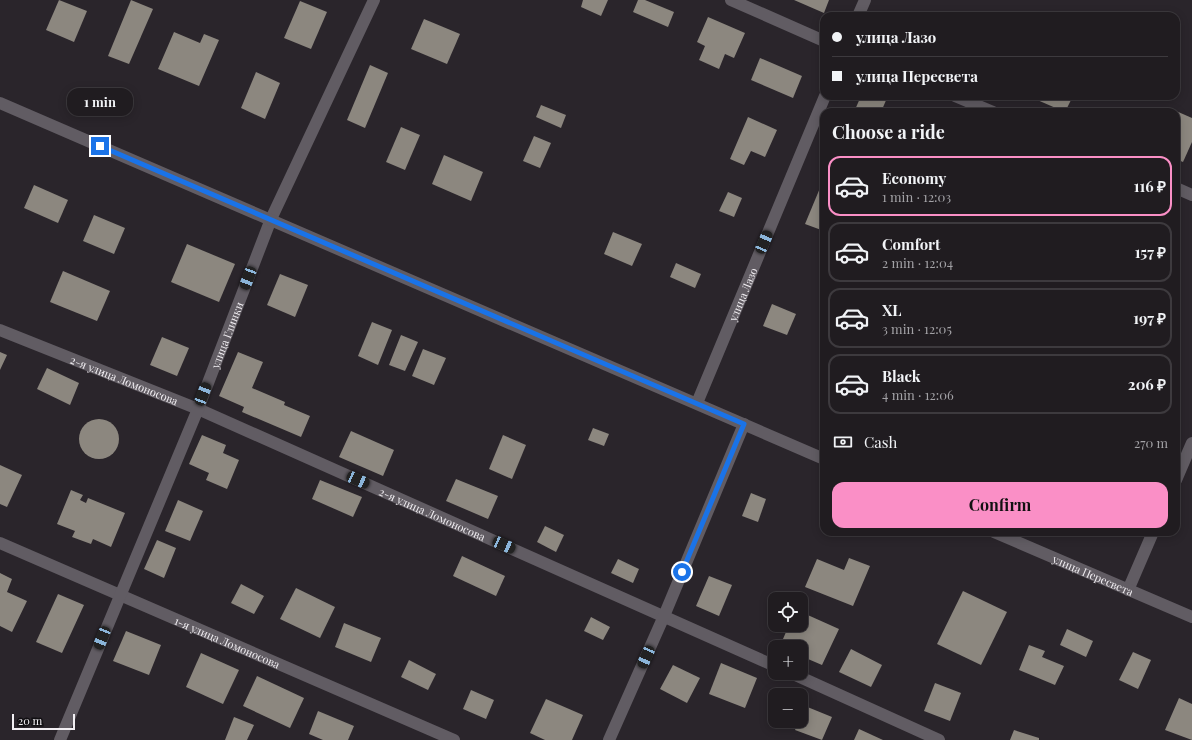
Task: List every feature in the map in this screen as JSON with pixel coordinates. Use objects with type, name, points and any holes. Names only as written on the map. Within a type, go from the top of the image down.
[{"type":"street","name":"улица Глинки","points":[[60,740],[198,409],[271,219],[374,0]]},
{"type":"street","points":[[731,0],[820,39]]},
{"type":"street","points":[[860,12],[864,0]]},
{"type":"street","name":"улица Лазо","points":[[697,403],[822,100]]},
{"type":"street","points":[[964,100],[984,108]]},
{"type":"street","points":[[0,103],[820,457]]},
{"type":"street","points":[[1180,190],[1192,195]]},
{"type":"street","name":"2-я улица Ломоносова","points":[[0,330],[198,409],[768,663]]},
{"type":"street","points":[[609,740],[664,616],[744,424]]},
{"type":"street","points":[[1180,471],[1192,443]]},
{"type":"street","name":"улица Пересвета","points":[[1003,536],[1192,617]]},
{"type":"street","points":[[1128,590],[1152,536]]},
{"type":"street","name":"1-я улица Ломоносова","points":[[0,543],[454,740]]},
{"type":"street","points":[[807,680],[940,740]]},
{"type":"building","points":[[59,0],[87,11],[74,42],[46,30]]},
{"type":"building","points":[[131,0],[153,9],[129,64],[108,56]]},
{"type":"building","points":[[583,0],[608,0],[601,16],[581,7]]},
{"type":"building","points":[[638,0],[645,0],[674,12],[668,27],[633,12]]},
{"type":"building","points":[[794,0],[829,0],[824,12]]},
{"type":"building","points":[[300,1],[327,12],[311,49],[284,38]]},
{"type":"building","points":[[708,17],[745,33],[734,58],[725,54],[719,69],[699,60],[705,46],[697,42]]},
{"type":"building","points":[[424,19],[460,34],[447,64],[411,49]]},
{"type":"building","points":[[174,32],[200,43],[204,34],[219,40],[199,86],[158,69]]},
{"type":"building","points":[[760,58],[802,76],[793,98],[751,80]]},
{"type":"building","points":[[370,65],[388,73],[365,128],[347,120]]},
{"type":"building","points":[[256,72],[280,83],[265,119],[241,108]]},
{"type":"building","points":[[859,100],[886,100],[883,108],[856,108]]},
{"type":"building","points":[[1037,100],[1071,100],[1067,108],[1056,108]]},
{"type":"building","points":[[541,105],[566,115],[561,128],[536,117]]},
{"type":"building","points":[[1180,113],[1192,118],[1192,142],[1183,162],[1180,161]]},
{"type":"building","points":[[748,117],[777,130],[765,157],[751,151],[744,165],[730,159]]},
{"type":"building","points":[[401,127],[420,135],[405,170],[386,162]]},
{"type":"building","points":[[534,136],[551,143],[540,168],[523,161]]},
{"type":"building","points":[[444,155],[483,172],[471,201],[432,184]]},
{"type":"building","points":[[34,185],[68,200],[58,223],[24,208]]},
{"type":"building","points":[[820,188],[820,230],[805,224]]},
{"type":"building","points":[[728,192],[742,198],[734,217],[719,211]]},
{"type":"building","points":[[94,215],[125,228],[114,254],[83,241]]},
{"type":"building","points":[[613,232],[642,244],[632,266],[604,254]]},
{"type":"building","points":[[187,244],[235,264],[219,302],[171,282]]},
{"type":"building","points":[[676,263],[701,274],[695,288],[670,277]]},
{"type":"building","points":[[63,271],[110,291],[97,321],[50,302]]},
{"type":"building","points":[[280,274],[308,285],[295,317],[267,305]]},
{"type":"building","points":[[772,304],[796,314],[787,335],[763,326]]},
{"type":"building","points":[[372,322],[392,330],[378,365],[358,356]]},
{"type":"building","points":[[401,335],[418,342],[405,371],[389,365]]},
{"type":"building","points":[[162,337],[189,348],[177,376],[150,365]]},
{"type":"building","points":[[423,349],[446,358],[434,385],[412,376]]},
{"type":"building","points":[[0,352],[7,355],[0,370]]},
{"type":"building","points":[[238,352],[263,362],[252,388],[285,402],[284,405],[310,416],[301,437],[242,412],[244,407],[219,396]]},
{"type":"building","points":[[47,368],[79,383],[70,405],[37,389]]},
{"type":"building","points":[[99,419],[107,421],[113,425],[117,431],[119,439],[117,447],[113,453],[107,457],[99,459],[91,457],[85,453],[81,447],[79,439],[81,431],[85,425],[91,421]]},
{"type":"building","points":[[593,428],[609,434],[604,446],[588,440]]},
{"type":"building","points":[[351,431],[394,450],[383,476],[339,457]]},
{"type":"building","points":[[202,435],[226,445],[223,453],[239,460],[227,489],[206,480],[209,473],[189,464]]},
{"type":"building","points":[[503,435],[526,445],[512,479],[489,469]]},
{"type":"building","points":[[0,465],[22,475],[7,507],[0,504]]},
{"type":"building","points":[[456,479],[498,496],[488,519],[446,501]]},
{"type":"building","points":[[320,480],[362,497],[353,517],[312,499]]},
{"type":"building","points":[[71,490],[83,495],[80,500],[86,503],[88,498],[125,513],[111,547],[93,539],[91,544],[72,537],[75,531],[57,524]]},
{"type":"building","points":[[751,493],[766,499],[758,522],[742,516]]},
{"type":"building","points":[[178,500],[203,511],[190,541],[165,531]]},
{"type":"building","points":[[545,526],[564,535],[556,552],[537,542]]},
{"type":"building","points":[[157,540],[176,548],[164,578],[144,569]]},
{"type":"building","points":[[462,556],[505,576],[496,596],[453,576]]},
{"type":"building","points":[[849,558],[870,566],[853,606],[805,587],[817,559],[844,570]]},
{"type":"building","points":[[618,559],[639,569],[633,583],[611,573]]},
{"type":"building","points":[[0,573],[12,579],[7,592],[27,601],[12,632],[0,626]]},
{"type":"building","points":[[709,576],[732,585],[719,616],[696,606]]},
{"type":"building","points":[[241,584],[264,596],[254,614],[231,603]]},
{"type":"building","points":[[296,588],[335,607],[320,638],[280,619]]},
{"type":"building","points":[[963,591],[1007,612],[981,665],[937,644]]},
{"type":"building","points":[[58,594],[84,605],[62,653],[36,642]]},
{"type":"building","points":[[808,615],[839,629],[822,665],[808,659],[808,640],[783,640],[786,632],[808,632]]},
{"type":"building","points":[[591,617],[610,627],[603,640],[584,631]]},
{"type":"building","points":[[344,623],[381,638],[371,662],[335,647]]},
{"type":"building","points":[[1067,629],[1093,641],[1086,657],[1060,645]]},
{"type":"building","points":[[126,631],[161,645],[149,675],[113,661]]},
{"type":"building","points":[[1029,645],[1045,651],[1042,657],[1064,666],[1055,685],[1019,670]]},
{"type":"building","points":[[851,649],[882,665],[871,687],[839,672]]},
{"type":"building","points":[[1133,652],[1151,660],[1138,689],[1119,680]]},
{"type":"building","points":[[201,653],[239,670],[223,704],[186,687]]},
{"type":"building","points":[[409,660],[436,674],[428,690],[401,677]]},
{"type":"building","points":[[721,663],[757,678],[745,708],[709,694]]},
{"type":"building","points":[[673,665],[700,678],[687,703],[660,689]]},
{"type":"building","points":[[257,676],[304,698],[290,728],[243,706]]},
{"type":"building","points":[[935,683],[961,693],[950,721],[924,711]]},
{"type":"building","points":[[471,690],[494,700],[486,719],[463,709]]},
{"type":"building","points":[[1179,698],[1192,704],[1192,740],[1165,730]]},
{"type":"building","points":[[546,699],[583,715],[572,740],[545,740],[530,733]]},
{"type":"building","points":[[808,707],[832,717],[822,740],[795,730],[796,728],[808,728]]},
{"type":"building","points":[[318,711],[354,726],[348,740],[323,740],[309,734]]},
{"type":"building","points":[[234,717],[254,725],[247,740],[225,740]]},
{"type":"building","points":[[859,729],[883,740],[854,740]]},
{"type":"building","points":[[1014,730],[1039,738],[1039,740],[1010,740]]},
{"type":"route","points":[[100,146],[744,424],[682,572]]}]
